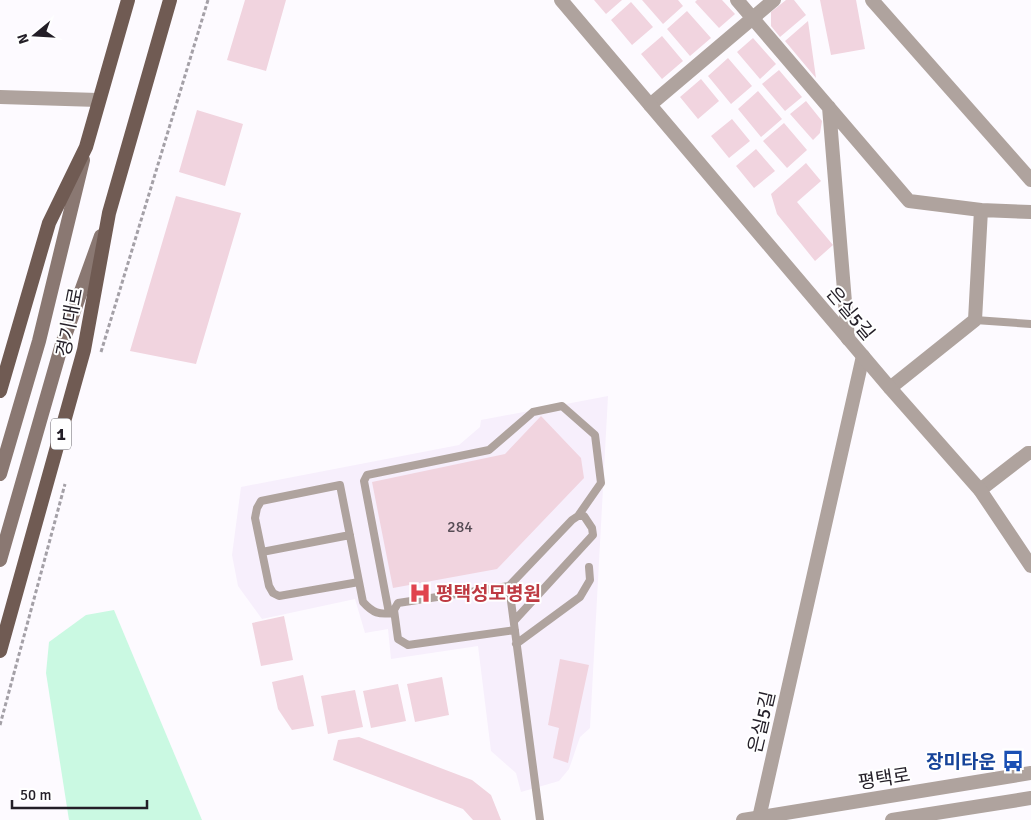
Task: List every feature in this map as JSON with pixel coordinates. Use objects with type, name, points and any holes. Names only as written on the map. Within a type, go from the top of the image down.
[{"type":"main road","points":[[0,474],[39,341],[98,100],[128,0]]},
{"type":"main road","name":"경기대로","points":[[0,651],[84,350],[109,213],[170,0]]},
{"type":"main road","points":[[0,391],[48,223],[86,147]]},
{"type":"main road","points":[[0,560],[62,344],[109,213]]},
{"type":"street","name":"은실5길","points":[[561,0],[863,356],[759,818]]},
{"type":"street","points":[[737,0],[910,201],[981,210],[1031,212]]},
{"type":"street","points":[[650,105],[774,0]]},
{"type":"street","points":[[872,0],[1031,180]]},
{"type":"street","points":[[0,97],[98,100]]},
{"type":"street","points":[[829,107],[848,338]]},
{"type":"street","points":[[890,388],[975,320],[981,210]]},
{"type":"street","points":[[863,356],[980,490],[1031,566]]},
{"type":"street","points":[[980,490],[1028,453],[1031,453]]},
{"type":"street","name":"평택로","points":[[743,820],[1031,773]]},
{"type":"street","points":[[892,820],[1031,798]]},
{"type":"lane","points":[[975,320],[1031,324]]},
{"type":"lane","points":[[392,613],[398,603],[509,586],[578,516],[601,483],[596,445],[594,435],[562,406],[534,412],[489,450],[367,475],[364,481],[392,613],[398,639],[408,644],[515,630]]},
{"type":"lane","points":[[359,582],[279,596],[273,593],[269,586],[255,518],[256,508],[261,502],[340,485],[363,602],[370,610],[379,615],[392,613]]},
{"type":"lane","points":[[514,621],[593,535],[592,528],[584,516],[578,516]]},
{"type":"lane","points":[[262,552],[350,535]]},
{"type":"lane","points":[[516,644],[580,597],[590,580],[589,567]]},
{"type":"lane","points":[[509,586],[540,820]]},
{"type":"path","points":[[100,355],[208,0]]},
{"type":"path","points":[[0,724],[67,478]]},
{"type":"shaded area","name":"평택성모병원","points":[[608,396],[590,728],[580,737],[569,769],[559,781],[521,792],[516,773],[491,751],[478,646],[391,659],[388,629],[365,633],[355,599],[262,619],[238,586],[232,555],[241,487],[459,445],[480,427],[481,420]]},
{"type":"green space","points":[[114,610],[202,820],[69,820],[46,673],[49,642],[86,615]]},
{"type":"building","points":[[245,0],[286,0],[266,71],[227,60]]},
{"type":"building","points":[[594,0],[622,0],[606,14]]},
{"type":"building","points":[[642,0],[678,0],[683,6],[663,24]]},
{"type":"building","points":[[697,0],[722,0],[735,14],[719,28],[695,2]]},
{"type":"building","points":[[786,0],[794,0],[806,15],[780,37],[771,26],[771,12]]},
{"type":"building","points":[[820,0],[856,0],[865,49],[831,55]]},
{"type":"building","points":[[631,2],[653,27],[632,45],[611,20]]},
{"type":"building","points":[[687,11],[711,38],[690,56],[667,29]]},
{"type":"building","points":[[808,21],[816,78],[785,41]]},
{"type":"building","points":[[662,36],[683,61],[662,79],[641,54]]},
{"type":"building","points":[[753,38],[776,64],[760,79],[737,52]]},
{"type":"building","points":[[728,58],[752,86],[731,104],[708,76]]},
{"type":"building","points":[[779,70],[802,97],[785,111],[762,84]]},
{"type":"building","points":[[701,79],[719,101],[698,119],[680,97]]},
{"type":"building","points":[[758,91],[782,119],[761,137],[738,109]]},
{"type":"building","points":[[806,101],[822,121],[820,133],[813,140],[790,114]]},
{"type":"building","points":[[197,110],[243,124],[225,186],[179,172]]},
{"type":"building","points":[[732,119],[750,141],[729,158],[711,136]]},
{"type":"building","points":[[784,123],[807,150],[787,168],[763,141]]},
{"type":"building","points":[[756,149],[775,171],[754,188],[736,166]]},
{"type":"building","points":[[806,163],[821,181],[797,202],[833,245],[815,261],[777,214],[771,194]]},
{"type":"building","points":[[176,196],[241,213],[196,364],[130,351]]},
{"type":"building","name":"평택성모병원","points":[[541,416],[581,458],[584,478],[497,569],[393,588],[372,482],[505,454]]},
{"type":"building","points":[[284,616],[293,660],[261,666],[252,623]]},
{"type":"building","points":[[560,659],[589,665],[568,763],[553,758],[559,728],[548,725]]},
{"type":"building","points":[[303,675],[314,726],[292,730],[278,709],[272,682]]},
{"type":"building","points":[[442,677],[449,715],[415,722],[407,684]]},
{"type":"building","points":[[398,684],[406,721],[371,728],[363,691]]},
{"type":"building","points":[[355,690],[363,727],[328,734],[321,696]]},
{"type":"building","points":[[359,737],[472,780],[491,795],[501,820],[473,820],[463,809],[333,760],[338,740]]},
{"type":"place","name":"평택성모병원","points":[[420,593]]},
{"type":"place","name":"장미타운","points":[[1013,761]]}]
